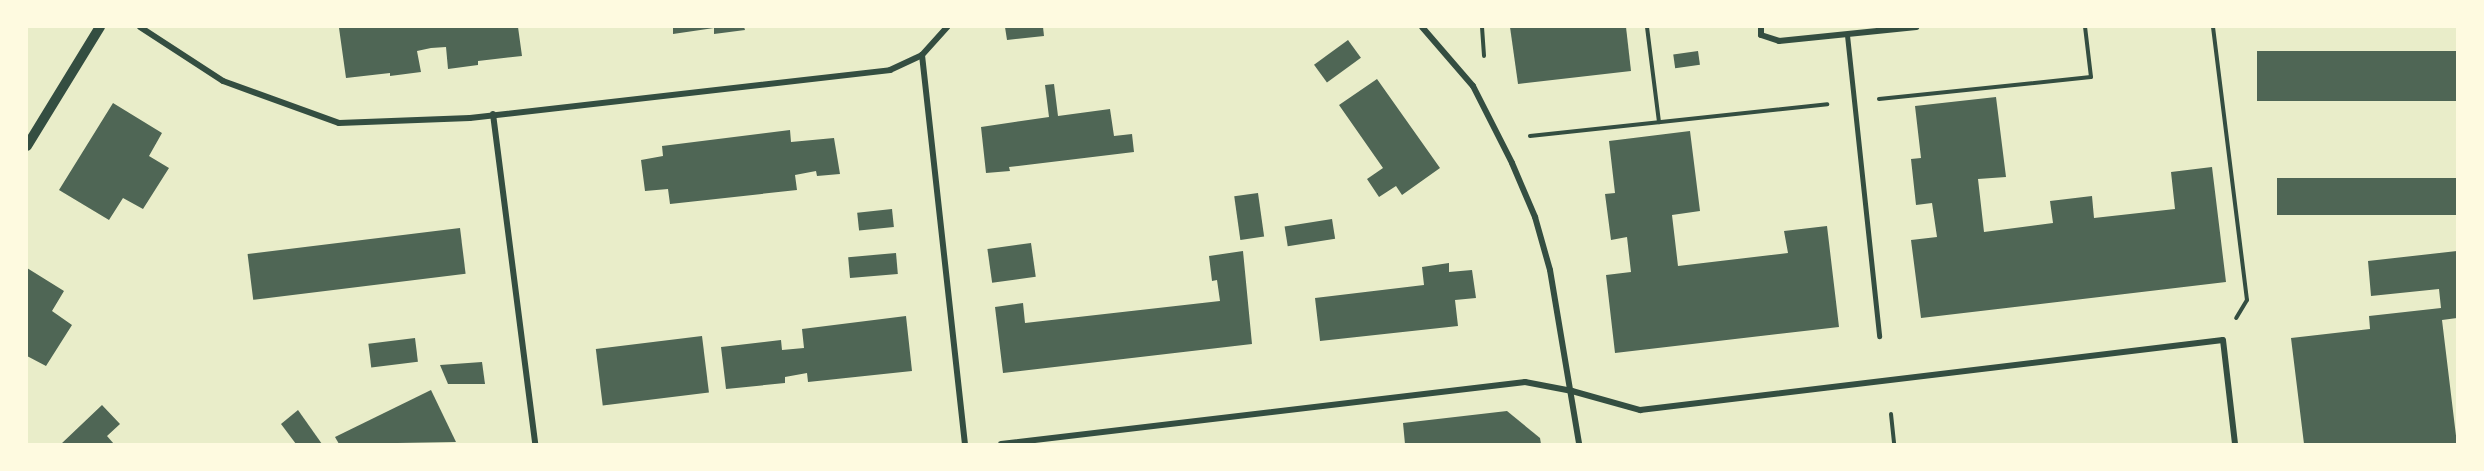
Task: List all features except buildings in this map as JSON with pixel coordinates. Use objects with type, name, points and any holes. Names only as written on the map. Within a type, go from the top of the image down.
[{"type":"street","points":[[27,146],[100,27]]},
{"type":"street","points":[[140,27],[223,81],[339,123],[470,118],[890,70],[922,55],[947,27]]},
{"type":"street","points":[[1422,27],[1473,86],[1526,198],[1550,270],[1580,444]]},
{"type":"street","points":[[1761,27],[1761,35],[1779,41],[1847,35],[1861,30],[1916,27]]},
{"type":"street","points":[[1847,35],[1879,336]]},
{"type":"street","points":[[922,55],[965,444]]},
{"type":"street","points":[[493,114],[535,444]]},
{"type":"street","points":[[1001,444],[1525,382],[1572,391],[1640,410],[2223,340],[2235,444]]},
{"type":"path","points":[[1482,27],[1485,63]]},
{"type":"path","points":[[1647,27],[1659,122]]},
{"type":"path","points":[[1530,136],[2091,77],[2085,27]]},
{"type":"path","points":[[2213,27],[2247,300]]},
{"type":"path","points":[[1891,414],[1894,444]]}]
